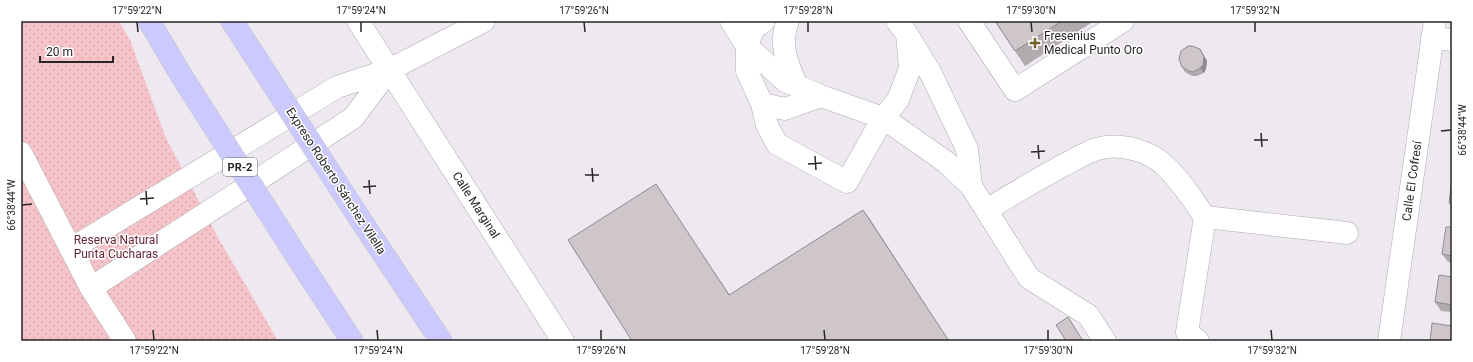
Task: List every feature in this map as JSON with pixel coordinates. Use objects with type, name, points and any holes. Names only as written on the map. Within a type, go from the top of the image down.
[{"type":"highway","name":"PR-2","points":[[149,21],[181,75],[298,260],[352,341]]},
{"type":"highway","name":"Expreso Roberto Sánchez Vilella","points":[[237,30],[441,341]]},
{"type":"street","name":"Calle Marginal","points":[[358,21],[563,341]]},
{"type":"street","points":[[71,249],[337,87],[389,70],[484,21]]},
{"type":"street","points":[[731,21],[747,46],[785,81],[821,96],[883,118],[946,162],[971,186],[1028,278],[1088,315],[1105,341]]},
{"type":"street","points":[[764,21],[753,29],[747,46],[747,71],[762,104],[767,125],[777,144],[847,182],[883,118],[898,100],[910,68],[902,28]]},
{"type":"street","points":[[788,21],[784,30],[786,61],[797,86]]},
{"type":"street","points":[[969,21],[1015,90],[1123,21]]},
{"type":"street","points":[[902,28],[930,72],[967,149],[971,186]]},
{"type":"street","name":"Calle El Cofresí","points":[[1389,341],[1439,33]]},
{"type":"street","points":[[91,288],[353,118],[389,70]]},
{"type":"street","points":[[762,104],[785,108],[821,96]]},
{"type":"street","points":[[987,210],[1032,182],[1088,152],[1105,147],[1122,147],[1144,152],[1162,164],[1180,182],[1205,217],[1187,332],[1198,341]]},
{"type":"street","points":[[21,153],[91,288],[125,341]]},
{"type":"street","points":[[1205,217],[1347,233]]},
{"type":"green space","name":"Reserva Natural Punta Cucharas","points":[[21,21],[119,21],[130,40],[165,136],[216,234],[278,341],[21,341]]},
{"type":"building","points":[[995,21],[1062,21],[1015,51]]},
{"type":"building","points":[[1188,46],[1200,49],[1204,57],[1203,65],[1193,72],[1182,67],[1179,59],[1181,51]]},
{"type":"building","points":[[1452,179],[1452,203],[1449,203]]},
{"type":"building","points":[[656,184],[729,295],[863,210],[949,341],[632,341],[568,240]]},
{"type":"building","points":[[1446,227],[1452,227],[1452,256],[1442,254]]},
{"type":"building","points":[[1439,275],[1452,277],[1452,305],[1435,302]]},
{"type":"building","points":[[1068,317],[1083,341],[1066,341],[1056,325]]},
{"type":"building","points":[[1432,323],[1452,326],[1452,341],[1430,341]]},
{"type":"place","name":"Fresenius Medical Punto Oro","points":[[1035,43]]}]
